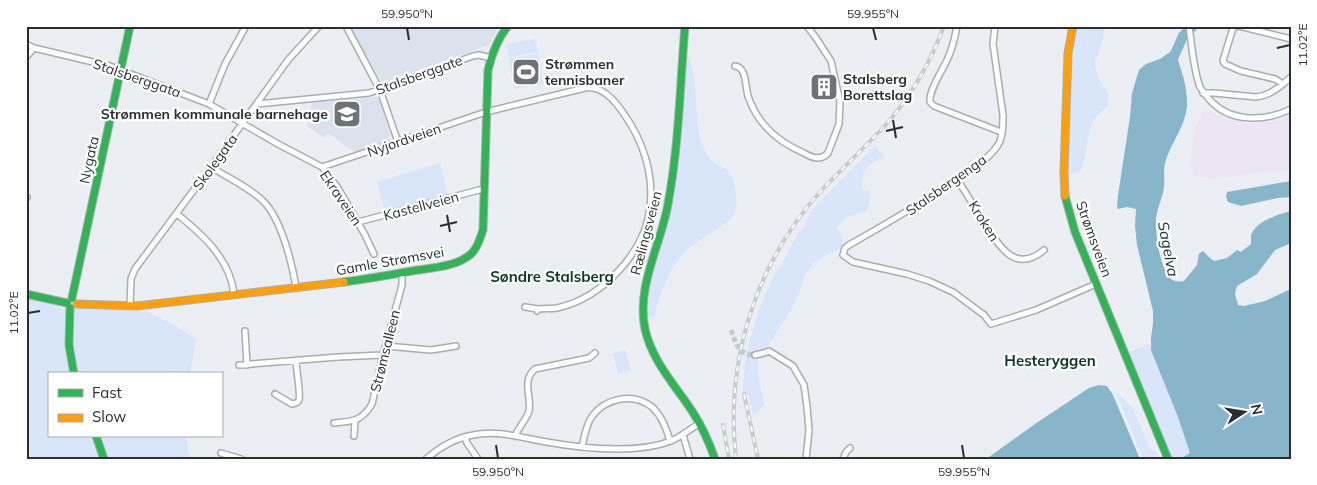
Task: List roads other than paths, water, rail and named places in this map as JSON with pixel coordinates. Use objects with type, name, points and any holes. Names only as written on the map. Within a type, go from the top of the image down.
[{"type":"main road","name":"Nygata","points":[[74,372],[69,345],[72,303],[130,26]]},
{"type":"main road","name":"Gamle Strømsvei","points":[[26,294],[72,303],[130,306],[349,282],[457,262],[466,258],[477,247],[482,234],[487,77],[497,41],[508,26]]},
{"type":"main road","name":"Rælingsveien","points":[[685,26],[670,194],[664,223],[647,277],[643,305],[645,329],[652,350],[661,368],[700,422],[715,459]]},
{"type":"main road","name":"Strømsveien","points":[[1073,26],[1068,53],[1064,190],[1073,225],[1168,459]]},
{"type":"main road","points":[[97,438],[104,459]]},
{"type":"street","points":[[209,104],[225,64],[246,26]]},
{"type":"street","name":"Skolegata","points":[[130,306],[130,284],[133,273],[288,60],[319,26]]},
{"type":"street","points":[[346,26],[380,90],[398,142]]},
{"type":"street","points":[[735,66],[742,70],[748,96],[755,111],[778,139],[806,155],[818,159],[825,156],[828,153],[839,124],[840,102],[831,61],[807,26]]},
{"type":"street","points":[[957,26],[954,44],[931,93],[930,102],[934,106],[1001,132]]},
{"type":"street","name":"Stalsbergenga","points":[[995,26],[993,44],[1003,109],[1003,124],[998,145],[989,156],[957,179],[896,218],[848,245],[843,255],[853,262],[907,274],[953,292],[984,315],[991,324],[1036,310],[1096,284]]},
{"type":"street","points":[[1189,26],[1198,79],[1204,93],[1214,105],[1222,111],[1250,119],[1265,118],[1291,110]]},
{"type":"street","points":[[1283,84],[1275,79],[1242,71],[1224,64],[1223,61],[1234,27],[1238,26],[1291,39]]},
{"type":"street","points":[[1271,34],[1273,26]]},
{"type":"street","name":"Stalsberggata","points":[[26,44],[34,48],[121,70],[209,104],[243,123]]},
{"type":"street","points":[[26,57],[34,48]]},
{"type":"street","name":"Stalsberggate","points":[[257,104],[370,93],[472,56],[479,55],[491,58]]},
{"type":"street","points":[[1204,93],[1263,97],[1270,94],[1291,77]]},
{"type":"street","name":"Nyjordveien","points":[[322,167],[486,112],[580,90],[593,88],[603,92],[632,125],[641,144],[648,167],[651,188],[647,225],[622,268],[608,282],[591,294],[556,308],[538,310],[525,307]]},
{"type":"street","name":"Ekraveien","points":[[243,123],[322,167],[338,188],[374,254]]},
{"type":"street","points":[[211,167],[252,192],[266,204],[282,233],[293,270],[296,288]]},
{"type":"street","name":"Kroken","points":[[957,179],[996,242],[1004,251],[1021,258],[1034,256],[1044,250]]},
{"type":"street","name":"Kastellveien","points":[[358,222],[484,190]]},
{"type":"street","points":[[177,214],[198,231],[212,247],[227,270],[234,294]]},
{"type":"street","name":"Strømsalleen","points":[[354,421],[368,411],[372,404],[402,285],[402,273]]},
{"type":"street","points":[[244,331],[247,365]]},
{"type":"street","points":[[386,346],[431,350],[456,346]]},
{"type":"street","points":[[755,355],[770,351],[793,366],[804,385],[809,430],[806,459]]},
{"type":"street","points":[[515,436],[528,414],[528,382],[532,372],[535,369],[589,358],[595,353]]},
{"type":"street","points":[[239,365],[383,356]]},
{"type":"street","points":[[275,394],[292,404],[297,403],[299,394],[296,361]]},
{"type":"street","points":[[582,447],[590,419],[599,408],[621,398],[637,400],[652,407],[661,420],[670,441]]},
{"type":"street","points":[[334,423],[354,421],[354,436]]},
{"type":"street","points":[[426,459],[448,443],[486,433],[582,447],[628,448],[650,446],[670,441],[700,422]]},
{"type":"street","points":[[683,434],[690,459]]},
{"type":"street","points":[[465,437],[478,459]]},
{"type":"street","points":[[843,459],[850,448]]},
{"type":"street","points":[[221,453],[240,459]]},
{"type":"water","points":[[1175,51],[1185,86],[1187,107],[1183,122],[1165,163],[1163,190],[1156,219],[1156,233],[1163,267],[1173,280],[1178,282],[1184,281],[1197,265],[1199,254],[1203,251],[1214,261],[1227,258],[1237,250],[1241,252],[1251,244],[1251,236],[1257,227],[1268,219],[1291,211],[1291,243],[1275,250],[1257,274],[1237,286],[1235,294],[1238,305],[1244,306],[1265,301],[1291,289],[1291,457],[1288,459],[1180,459],[1190,453],[1178,417],[1151,350],[1153,311],[1137,245],[1136,209],[1127,207],[1118,209],[1117,207],[1132,93],[1139,70],[1146,64]]},
{"type":"water","points":[[1291,181],[1291,197],[1241,206],[1228,202],[1226,197],[1227,192]]},
{"type":"water","points":[[1099,385],[1107,386],[1113,395],[1140,459],[986,459],[1089,388]]},
{"type":"waterway","name":"Sagelva","points":[[1171,63],[1183,36],[1193,26]]},
{"type":"tunnel","points":[[731,330],[736,344],[741,351],[755,355]]},
{"type":"railway","points":[[736,459],[735,386],[750,316],[762,283],[778,251],[797,220],[820,192],[881,130],[914,88],[944,26]]},
{"type":"railway","points":[[744,394],[758,459]]},
{"type":"railway","points":[[723,425],[729,459]]},
{"type":"place","name":"Strømmen tennisbaner","points":[[526,72]]},
{"type":"place","name":"Stalsberg Borettslag","points":[[824,87]]},
{"type":"place","name":"Strømmen kommunale barnehage","points":[[347,114]]},
{"type":"district","name":"Søndre Stalsberg","points":[[552,277]]},
{"type":"district","name":"Hesteryggen","points":[[1050,361]]}]
